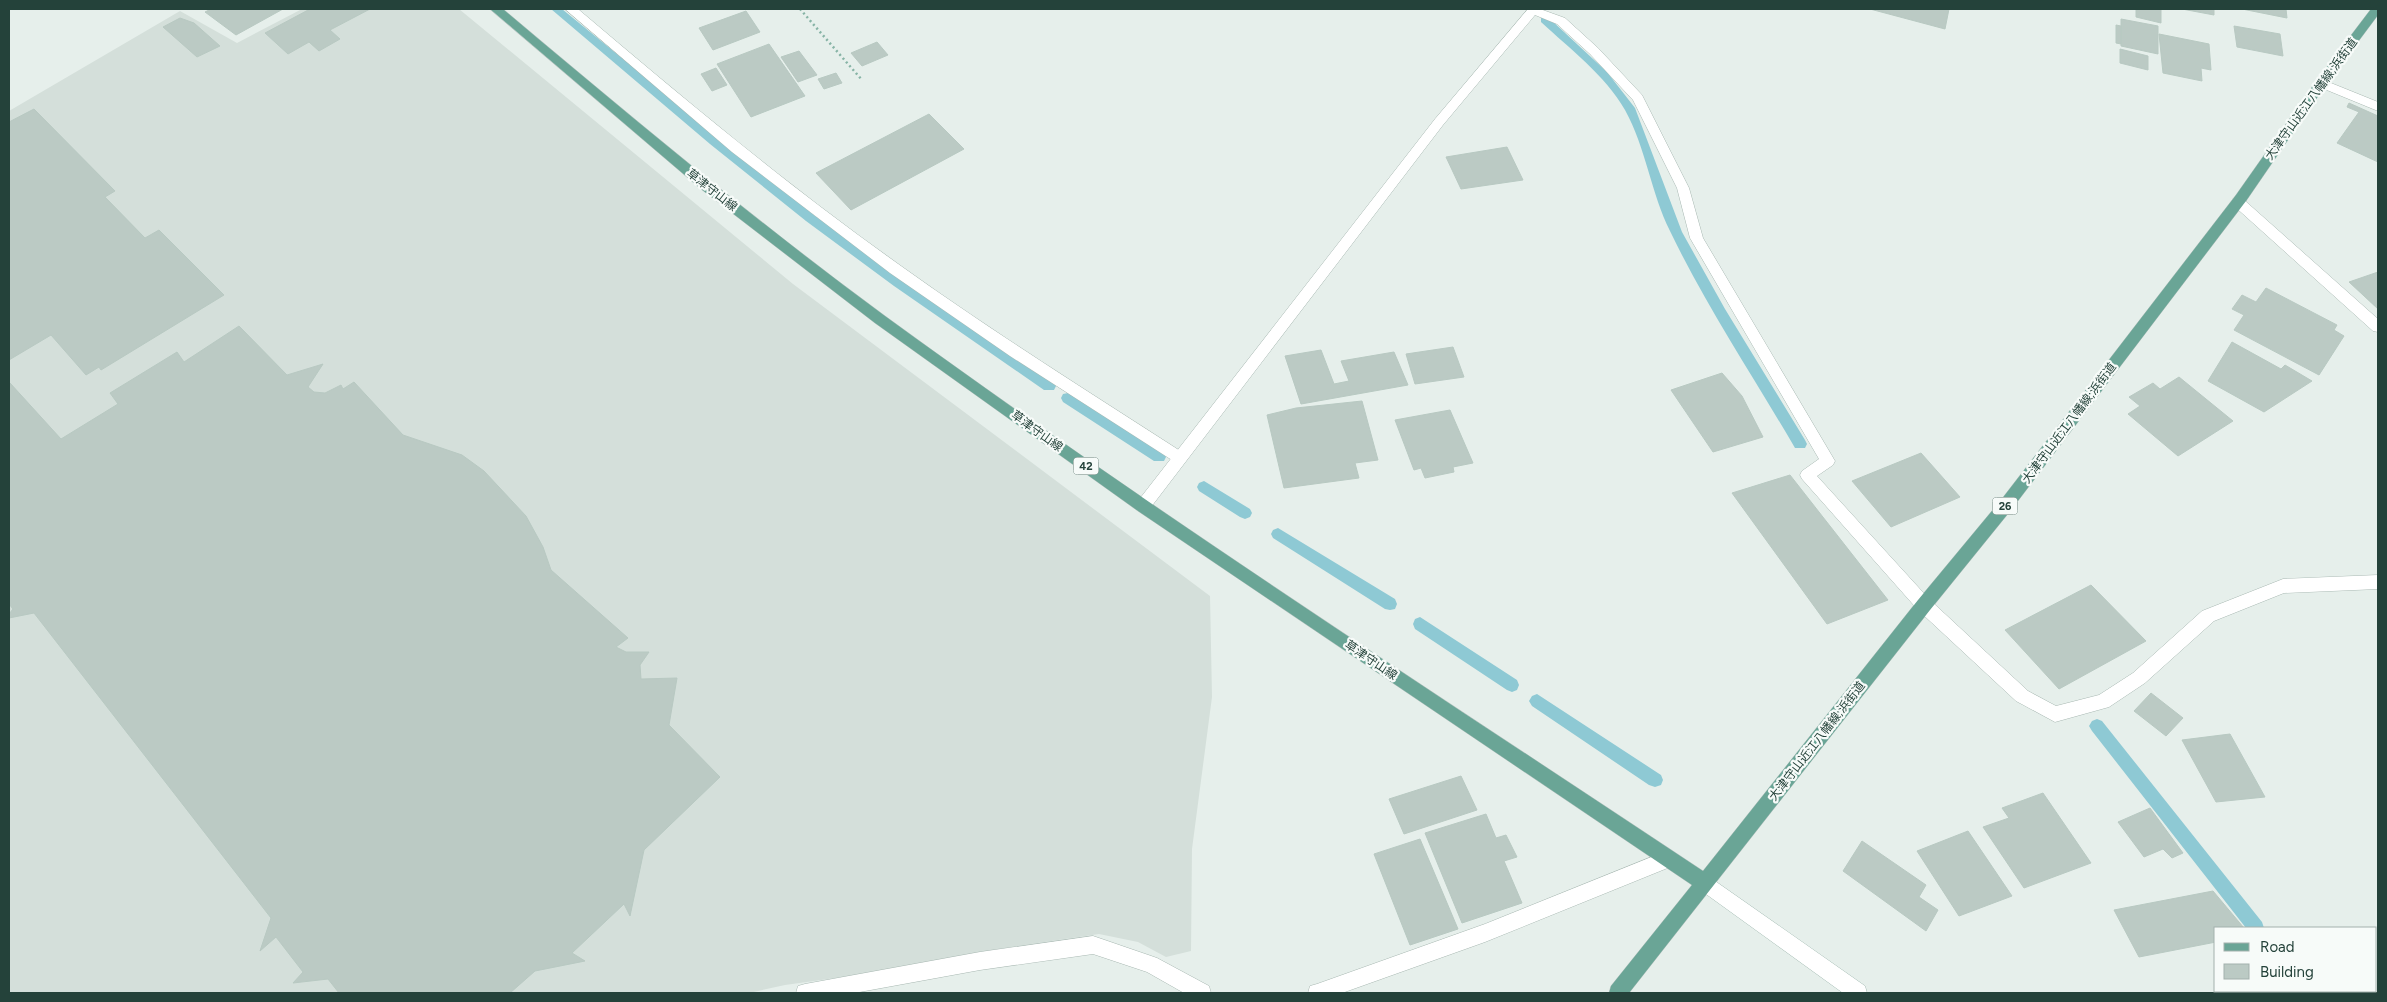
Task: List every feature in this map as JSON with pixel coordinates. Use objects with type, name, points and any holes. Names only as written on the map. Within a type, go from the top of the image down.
[{"type":"main road","name":"草津守山線","points":[[496,9],[706,186],[880,319],[1143,506],[1705,883]]},
{"type":"main road","name":"大津守山近江八幡線;浜街道","points":[[1618,993],[1924,605],[2006,505],[2238,202],[2321,83],[2377,9]]},
{"type":"street","points":[[572,9],[736,149],[895,269],[1015,352],[1180,458]]},
{"type":"street","points":[[1143,506],[1439,122],[1534,10],[1561,22],[1594,50],[1638,98],[1683,188],[1697,238],[1828,461],[1807,475],[1924,605],[2022,696],[2055,714],[2103,702],[2139,678],[2208,616],[2283,586],[2378,582]]},
{"type":"street","points":[[2321,83],[2378,107]]},
{"type":"street","points":[[2238,202],[2378,327]]},
{"type":"street","points":[[1317,993],[1485,933],[1669,859]]},
{"type":"street","points":[[1705,883],[1858,993]]},
{"type":"street","points":[[805,993],[980,961],[1093,945],[1151,964],[1202,993]]},
{"type":"path","points":[[800,9],[862,80]]},
{"type":"shaded area","points":[[302,9],[459,9],[793,284],[1210,596],[1212,697],[1192,849],[1191,951],[1166,957],[1138,942],[1099,934],[998,949],[900,969],[785,985],[749,993],[9,993],[9,111],[180,11],[237,43]]},
{"type":"building","points":[[211,9],[283,9],[236,35],[205,12]]},
{"type":"building","points":[[310,9],[370,9],[330,30],[340,39],[319,51],[309,42],[288,54],[265,33]]},
{"type":"building","points":[[1870,9],[1949,9],[1945,29]]},
{"type":"building","points":[[2136,9],[2161,9],[2161,23],[2136,17]]},
{"type":"building","points":[[2182,9],[2214,9],[2214,15]]},
{"type":"building","points":[[2242,9],[2286,9],[2287,18]]},
{"type":"building","points":[[746,11],[760,32],[713,50],[699,28]]},
{"type":"building","points":[[180,18],[194,23],[220,46],[197,57],[163,27]]},
{"type":"building","points":[[2121,19],[2158,26],[2158,54],[2121,46]]},
{"type":"building","points":[[2116,25],[2121,26],[2121,44],[2116,43]]},
{"type":"building","points":[[2234,26],[2280,34],[2283,56],[2237,47]]},
{"type":"building","points":[[2159,34],[2209,44],[2211,70],[2201,68],[2202,81],[2163,73]]},
{"type":"building","points":[[877,42],[888,55],[862,66],[851,53]]},
{"type":"building","points":[[769,44],[805,96],[751,117],[717,64]]},
{"type":"building","points":[[2120,49],[2148,56],[2148,70],[2120,63]]},
{"type":"building","points":[[799,51],[817,75],[798,82],[781,57]]},
{"type":"building","points":[[716,68],[727,85],[712,91],[701,74]]},
{"type":"building","points":[[836,73],[842,83],[824,89],[818,79]]},
{"type":"building","points":[[2349,103],[2378,116],[2378,162],[2337,143],[2359,112],[2347,107]]},
{"type":"building","points":[[34,109],[115,191],[105,197],[145,238],[159,230],[224,295],[101,370],[99,367],[86,375],[51,335],[9,360],[9,122]]},
{"type":"building","points":[[929,114],[964,149],[851,210],[816,173]]},
{"type":"building","points":[[1507,147],[1523,180],[1461,189],[1446,157]]},
{"type":"building","points":[[2378,272],[2378,309],[2349,282]]},
{"type":"building","points":[[2266,288],[2337,325],[2334,330],[2344,336],[2319,375],[2234,330],[2244,315],[2232,309],[2242,295],[2256,302]]},
{"type":"building","points":[[239,326],[287,375],[323,364],[308,387],[314,392],[325,393],[341,385],[343,389],[354,382],[403,435],[462,455],[484,471],[526,516],[543,547],[551,570],[628,638],[616,647],[626,652],[649,652],[640,665],[641,679],[677,678],[669,725],[720,777],[644,850],[630,916],[624,904],[572,953],[585,961],[535,971],[510,993],[339,993],[328,979],[293,983],[303,972],[276,937],[260,951],[271,918],[34,613],[9,618],[9,614],[13,609],[9,604],[9,384],[61,439],[118,404],[110,393],[177,352],[184,362]]},
{"type":"building","points":[[2232,342],[2281,369],[2285,365],[2312,381],[2264,412],[2208,381]]},
{"type":"building","points":[[1453,347],[1464,377],[1415,384],[1406,354]]},
{"type":"building","points":[[1321,350],[1334,384],[1349,381],[1341,361],[1394,352],[1408,385],[1301,404],[1285,356]]},
{"type":"building","points":[[1722,373],[1742,396],[1763,437],[1713,452],[1671,390]]},
{"type":"building","points":[[2179,377],[2233,421],[2178,456],[2128,414],[2140,406],[2129,397],[2153,383],[2160,389]]},
{"type":"building","points":[[1362,401],[1378,460],[1355,463],[1359,478],[1284,488],[1267,415],[1296,408]]},
{"type":"building","points":[[1450,410],[1473,463],[1453,467],[1454,472],[1425,478],[1421,468],[1414,470],[1395,420]]},
{"type":"building","points":[[1921,453],[1960,497],[1891,527],[1852,481]]},
{"type":"building","points":[[1790,475],[1888,600],[1827,624],[1732,493]]},
{"type":"building","points":[[2091,585],[2146,641],[2059,689],[2005,630]]},
{"type":"building","points":[[2151,693],[2183,718],[2166,736],[2134,711]]},
{"type":"building","points":[[2230,734],[2265,797],[2216,802],[2182,740]]},
{"type":"building","points":[[1461,776],[1477,810],[1404,834],[1389,799]]},
{"type":"building","points":[[2043,793],[2091,863],[2024,888],[1983,827],[2009,818],[2002,808]]},
{"type":"building","points":[[2150,808],[2183,853],[2172,858],[2163,849],[2144,857],[2118,822]]},
{"type":"building","points":[[1486,814],[1496,838],[1506,835],[1517,857],[1504,861],[1522,903],[1462,923],[1425,833]]},
{"type":"building","points":[[1968,831],[2012,896],[1959,916],[1917,851]]},
{"type":"building","points":[[1420,839],[1458,929],[1410,945],[1374,854]]},
{"type":"building","points":[[1862,841],[1926,885],[1919,897],[1938,910],[1926,931],[1843,871]]},
{"type":"building","points":[[2213,891],[2243,927],[2214,927],[2214,942],[2139,957],[2114,910]]},
{"type":"waterway","points":[[556,9],[714,141],[810,218],[899,283],[1049,386]]},
{"type":"waterway","points":[[1545,20],[1603,75],[1631,111],[1638,126],[1663,202],[1676,232],[1721,312],[1800,444]]},
{"type":"waterway","points":[[1068,398],[1159,457]]},
{"type":"waterway","points":[[1204,487],[1245,513]]},
{"type":"waterway","points":[[1278,534],[1390,604]]},
{"type":"waterway","points":[[1420,624],[1512,685]]},
{"type":"waterway","points":[[1537,701],[1655,780]]},
{"type":"waterway","points":[[2097,726],[2255,927]]}]
